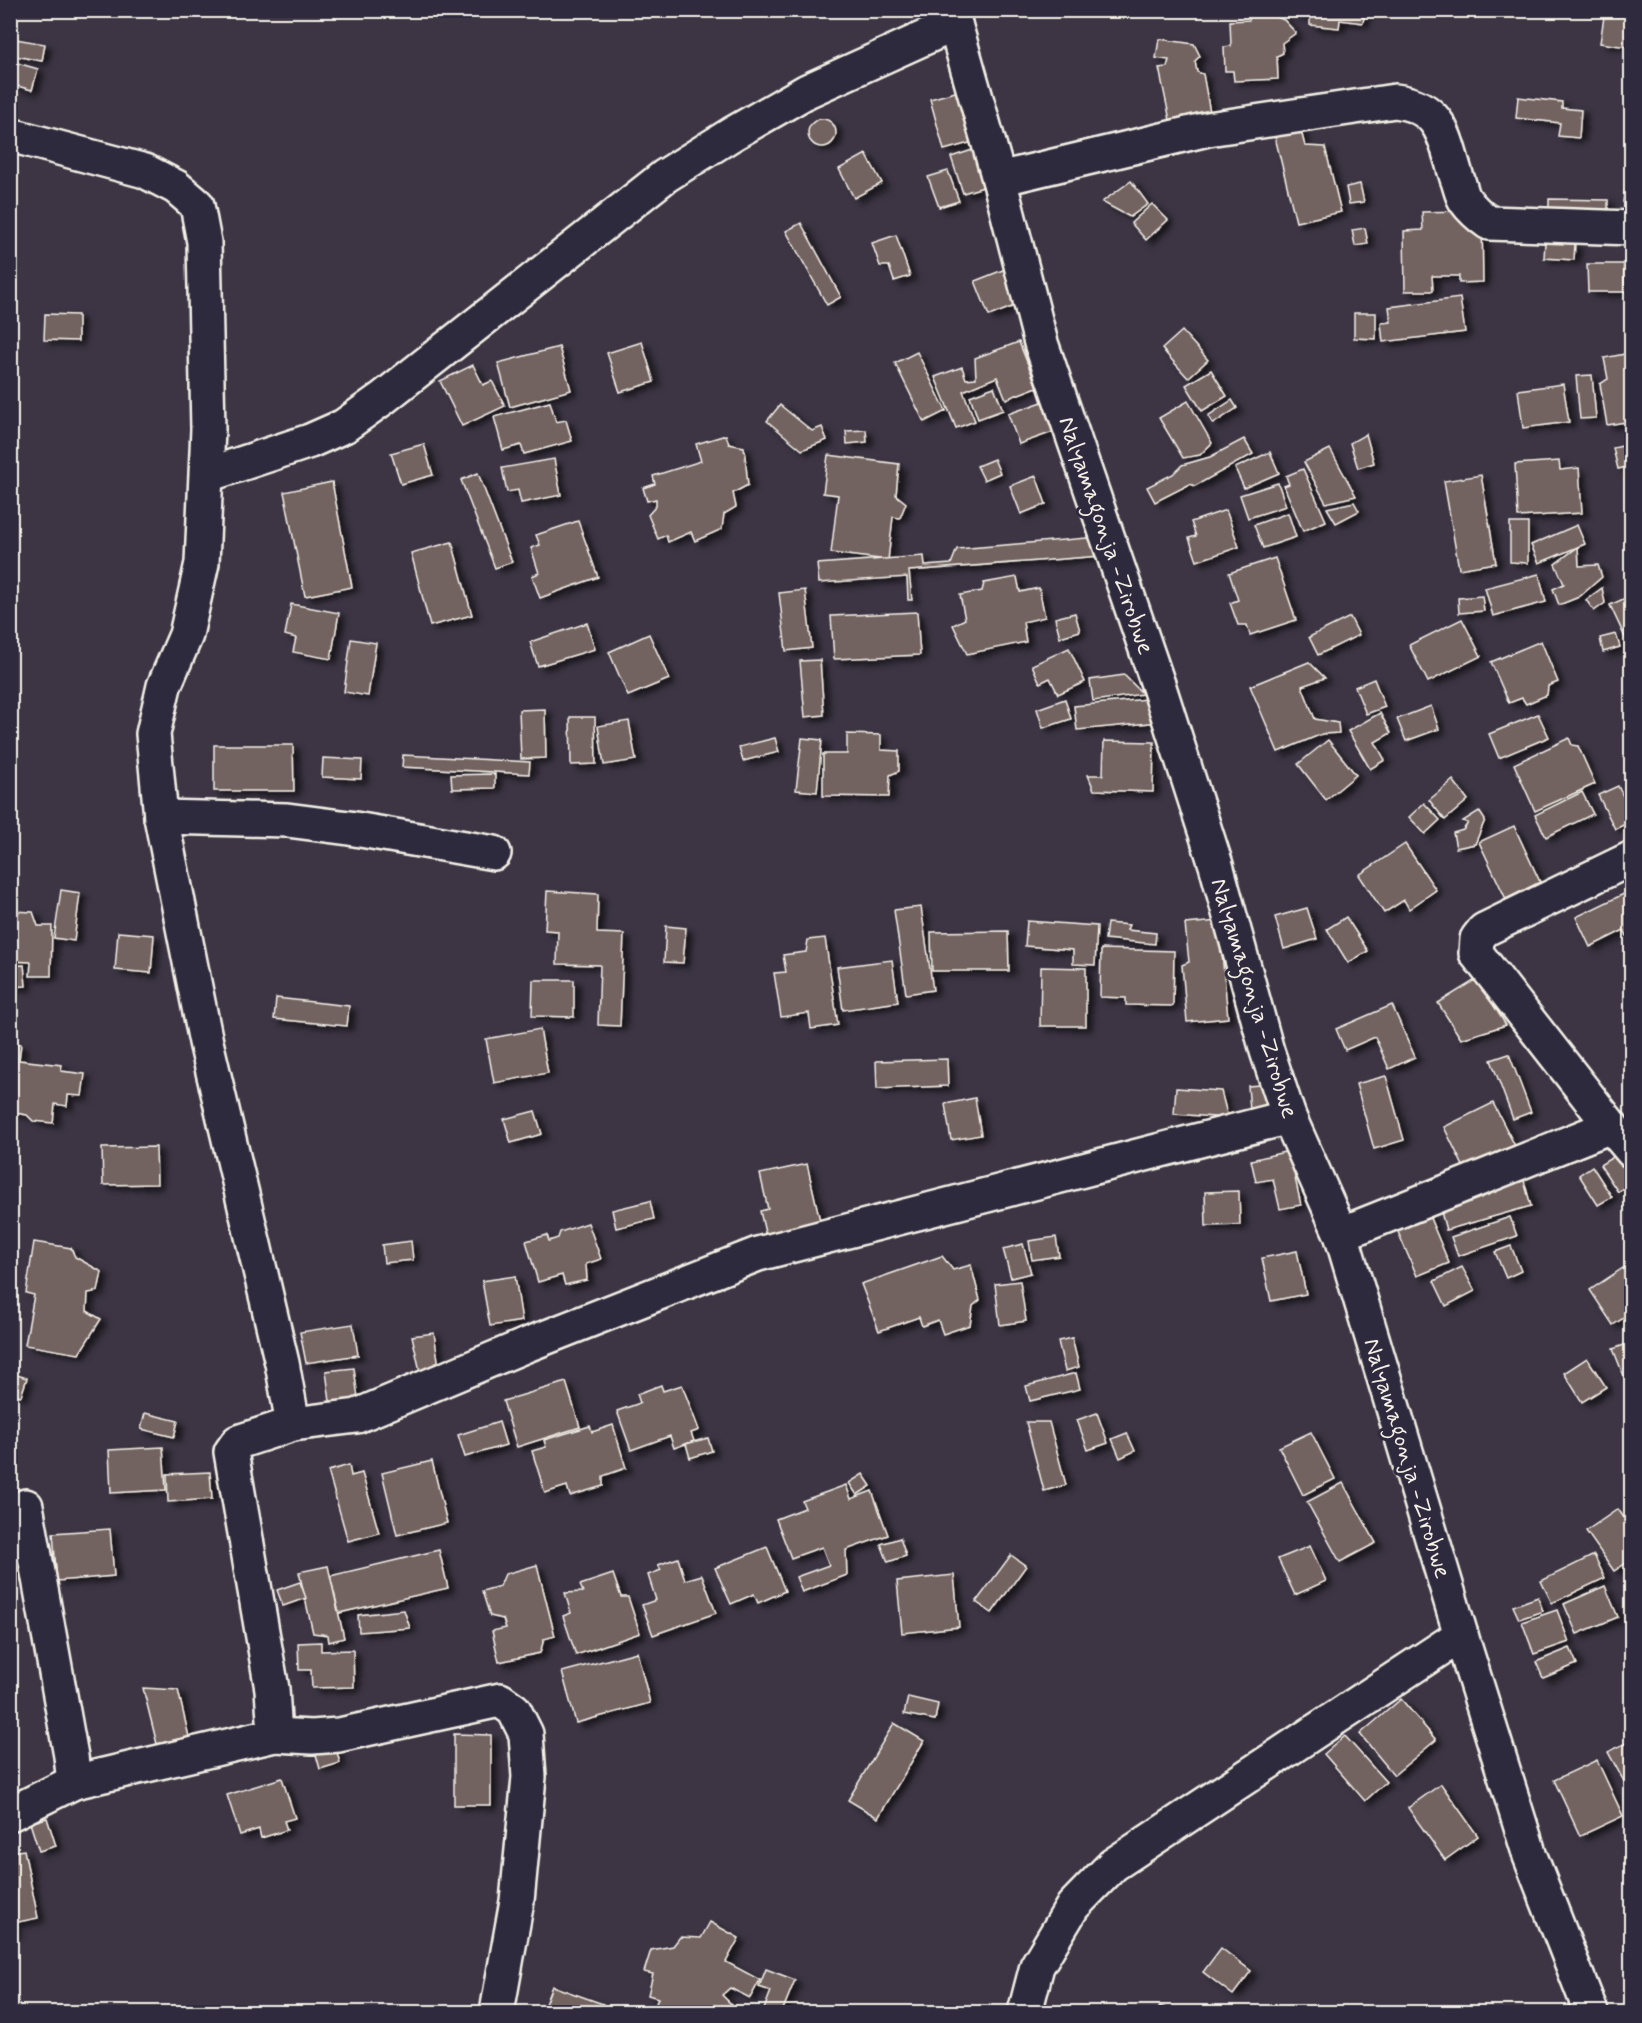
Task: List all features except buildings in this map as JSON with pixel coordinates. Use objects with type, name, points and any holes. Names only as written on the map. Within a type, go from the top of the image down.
[{"type":"street","name":"Nalyamagonja -Zirobwe","points":[[953,17],[999,179],[1041,343],[1163,698],[1216,866],[1267,1051],[1289,1117],[1341,1234],[1530,1856],[1591,2013]]},
{"type":"street","points":[[207,475],[310,441],[344,426],[383,398],[665,176],[807,91],[953,17]]},
{"type":"street","points":[[999,179],[1208,129],[1395,101],[1411,103],[1425,109],[1434,117],[1441,130],[1464,198],[1475,214],[1489,223],[1632,228]]},
{"type":"street","points":[[18,137],[145,171],[176,187],[197,205],[204,242],[208,429],[202,563],[186,635],[164,686],[153,734],[160,817],[206,1042],[282,1363],[293,1424]]},
{"type":"street","points":[[160,817],[287,820],[349,828],[494,853]]},
{"type":"street","points":[[1632,858],[1484,930],[1477,939],[1476,953],[1632,1151]]},
{"type":"street","points":[[275,1735],[272,1689],[231,1452],[237,1442],[293,1424],[357,1416],[524,1346],[758,1254],[1289,1117]]},
{"type":"street","points":[[1341,1234],[1611,1126]]},
{"type":"street","points":[[26,1506],[74,1782]]},
{"type":"street","points":[[1025,2013],[1036,1966],[1073,1906],[1113,1865],[1461,1635]]},
{"type":"street","points":[[10,1814],[74,1782],[275,1735],[312,1737],[339,1735],[500,1700],[514,1710],[526,1734],[529,1777],[517,1901],[497,2013]]}]
